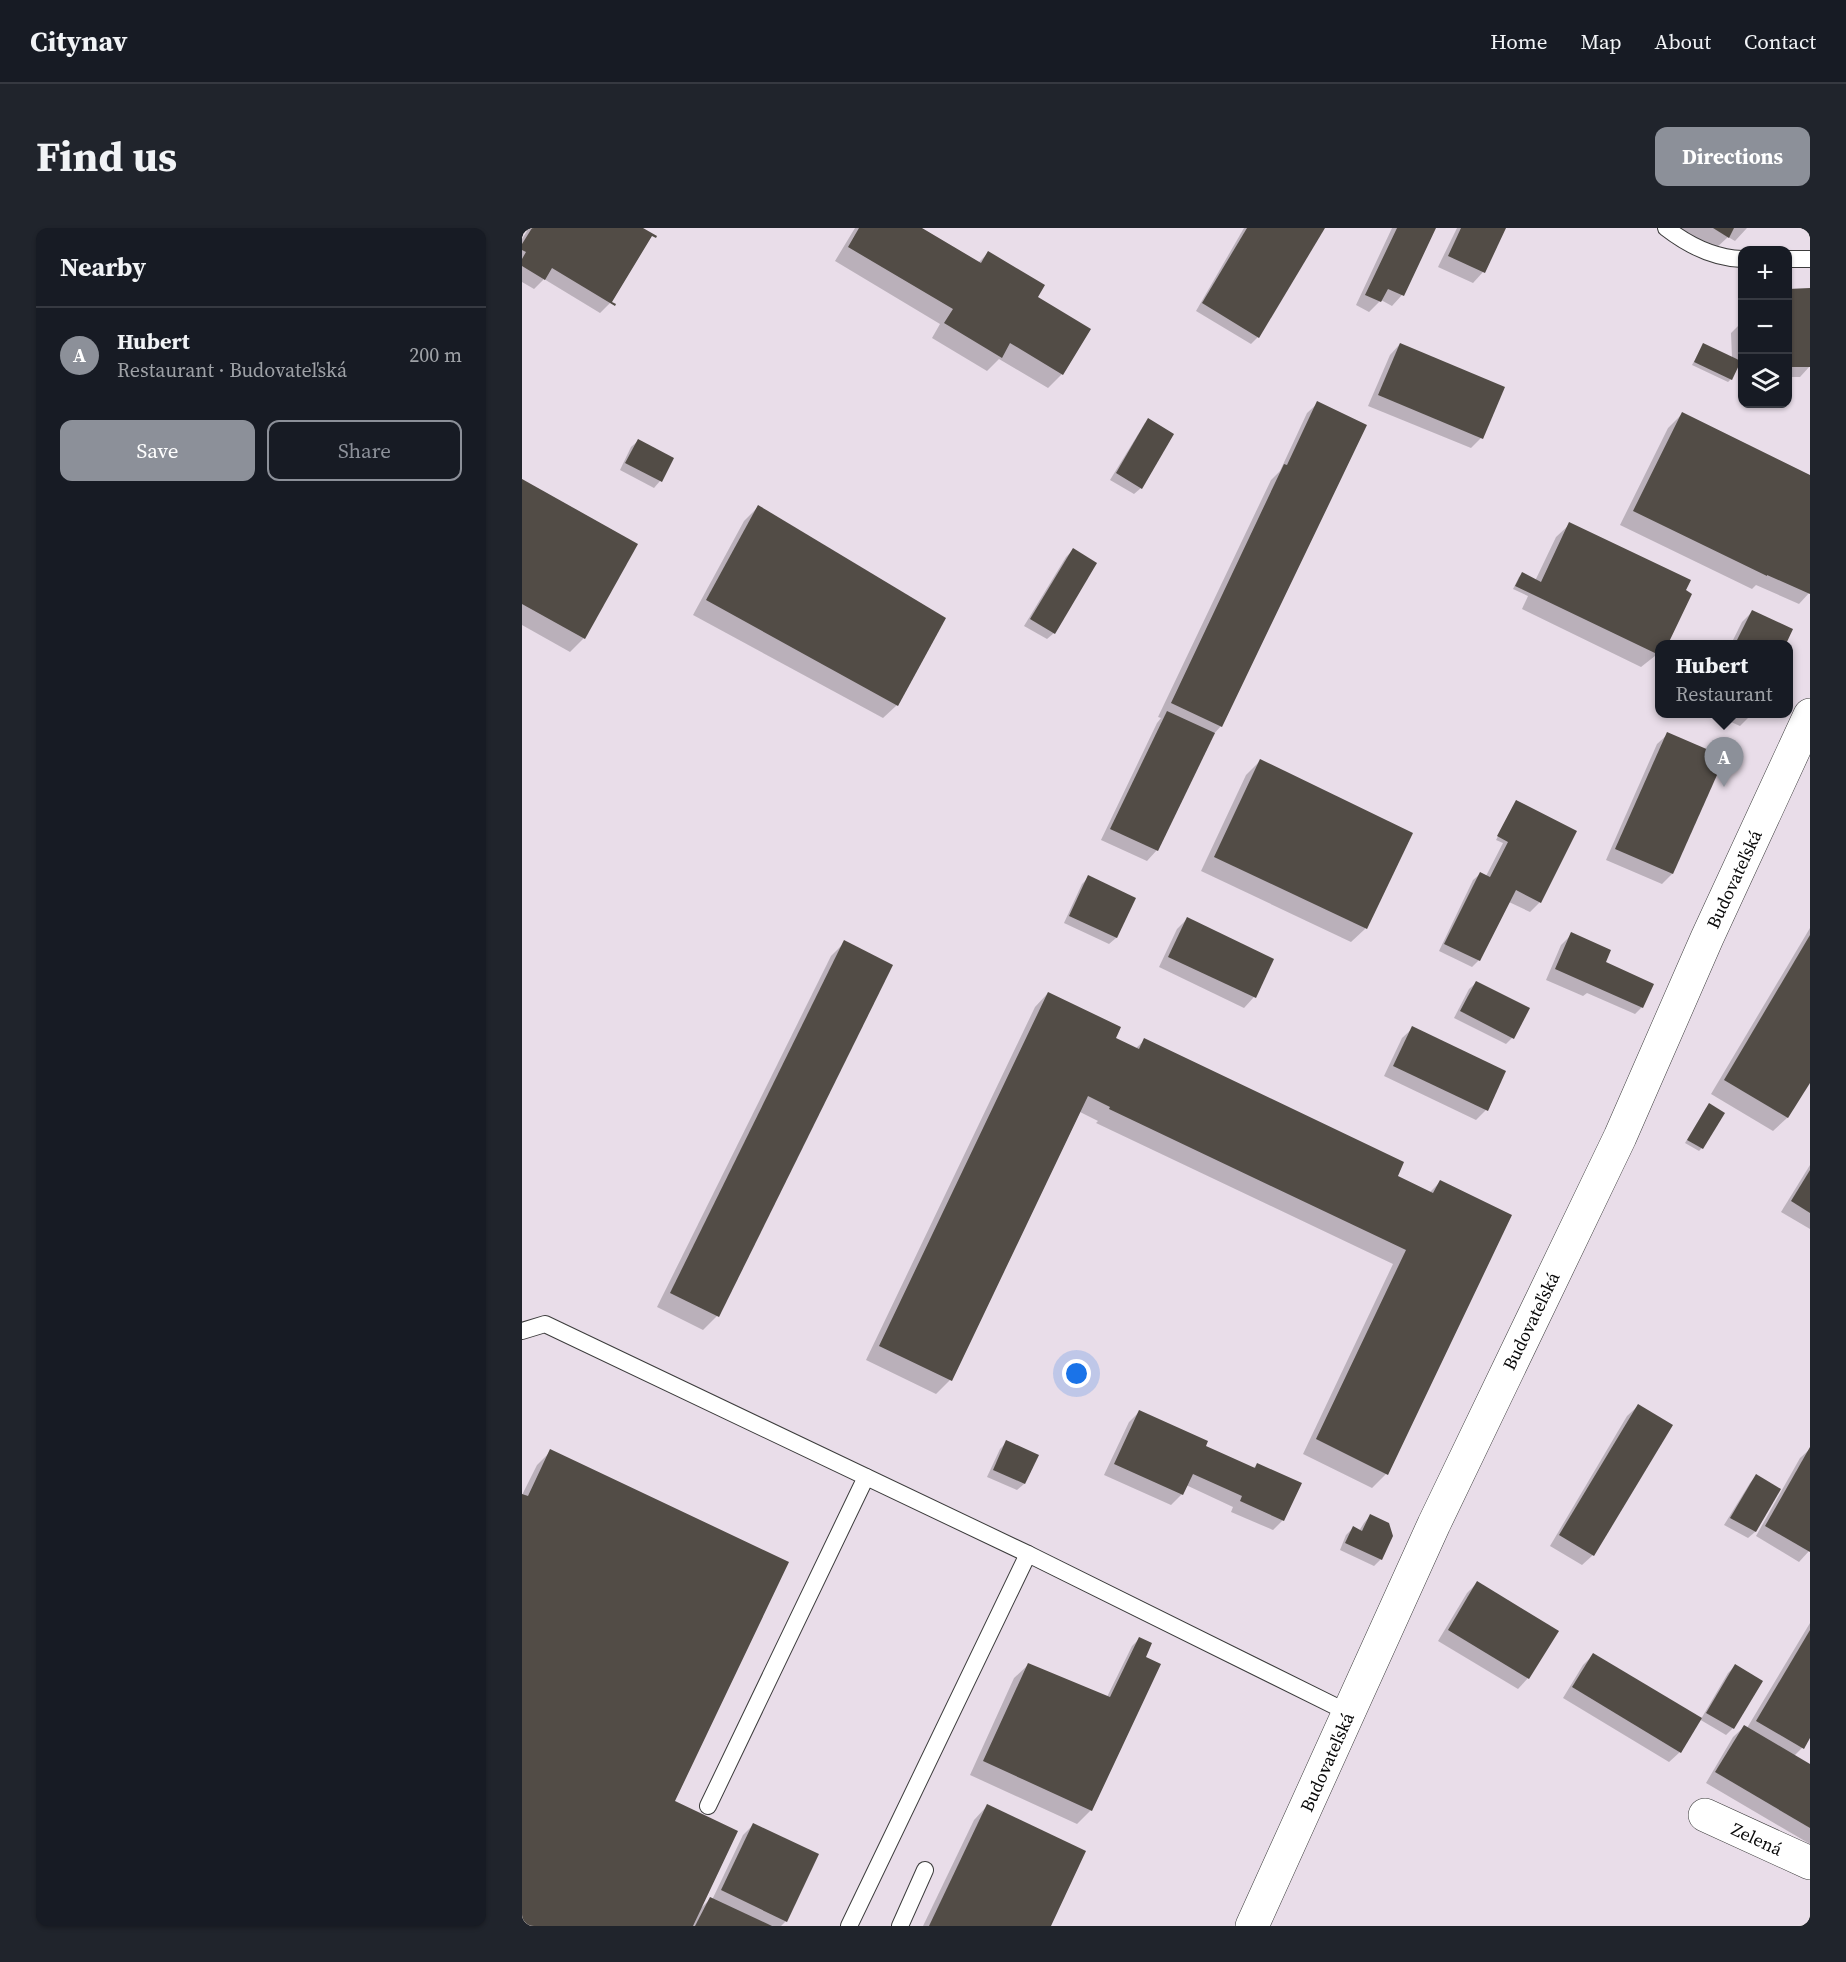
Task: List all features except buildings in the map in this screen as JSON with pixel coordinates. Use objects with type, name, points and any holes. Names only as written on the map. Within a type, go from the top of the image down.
[{"type":"street","name":"Budovateľská","points":[[1252,1926],[1434,1524],[1620,1137],[1707,938],[1810,715]]},
{"type":"street","name":"Zelená","points":[[1705,1815],[1810,1863]]},
{"type":"lane","points":[[1666,228],[1703,251],[1738,259]]},
{"type":"lane","points":[[1792,259],[1810,260]]},
{"type":"lane","points":[[522,1331],[545,1324],[1028,1554],[1349,1713]]},
{"type":"lane","points":[[708,1806],[866,1477]]},
{"type":"lane","points":[[849,1926],[1028,1554]]},
{"type":"lane","points":[[900,1926],[925,1870]]},
{"type":"shaded area","points":[[522,228],[1810,228],[1810,1926],[522,1926]]},
{"type":"place","name":"Hubert","points":[[1724,787]]}]
